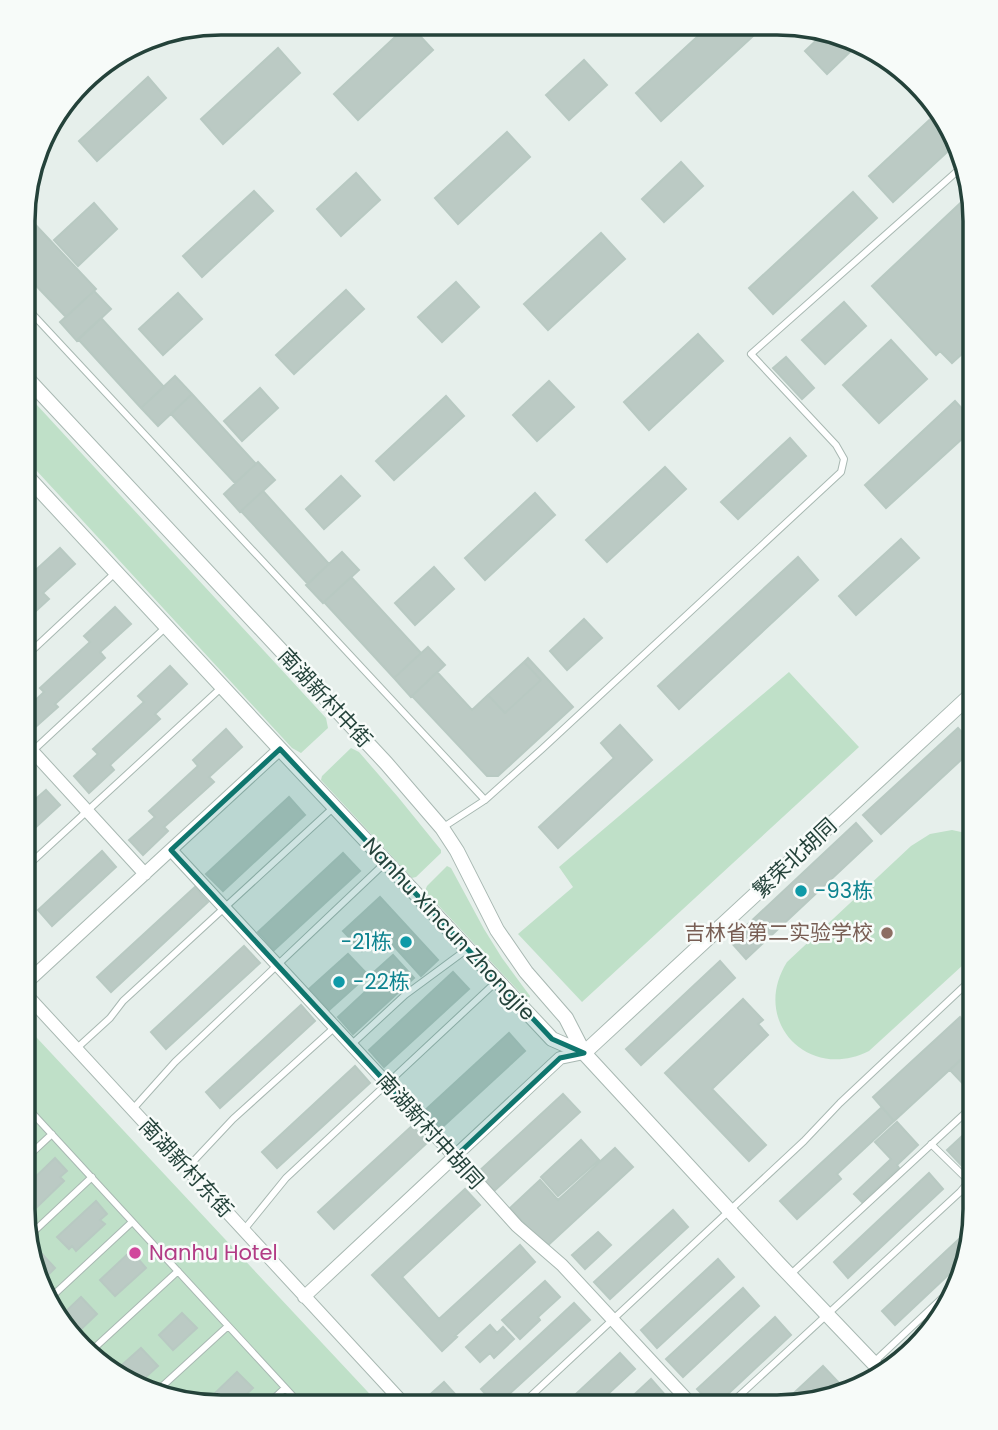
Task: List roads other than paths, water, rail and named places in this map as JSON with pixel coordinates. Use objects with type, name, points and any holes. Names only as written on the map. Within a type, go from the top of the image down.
[{"type":"street","name":"南湖新村中街","points":[[35,387],[386,763],[442,828],[457,851],[497,930],[526,972],[565,1018],[584,1053]]},
{"type":"street","name":"Nanhu Xincun Zhongjie","points":[[35,485],[552,1039],[584,1053],[876,1367]]},
{"type":"street","name":"繁荣北胡同","points":[[584,1053],[963,702]]},
{"type":"street","points":[[35,977],[280,749]]},
{"type":"street","points":[[35,760],[145,874]]},
{"type":"street","name":"南湖新村中胡同","points":[[171,850],[517,1226],[562,1265],[683,1395]]},
{"type":"street","name":"南湖新村东街","points":[[35,1002],[396,1395]]},
{"type":"street","points":[[304,1297],[560,1058],[584,1053]]},
{"type":"lane","points":[[442,828],[485,800],[841,472],[844,459],[836,445],[751,354],[957,172]]},
{"type":"lane","points":[[35,318],[485,800]]},
{"type":"lane","points":[[35,648],[116,572]]},
{"type":"lane","points":[[35,743],[166,627]]},
{"type":"lane","points":[[35,859],[222,687]]},
{"type":"lane","points":[[76,1049],[110,1018],[123,1001],[334,807]]},
{"type":"lane","points":[[132,1110],[175,1062],[386,862]]},
{"type":"lane","points":[[351,1045],[405,995],[468,949]]},
{"type":"lane","points":[[243,1231],[286,1178],[498,981]]},
{"type":"lane","points":[[531,1395],[804,1141],[840,1103],[963,987]]},
{"type":"lane","points":[[186,1168],[233,1119],[335,1027]]},
{"type":"lane","points":[[790,1275],[963,1115]]},
{"type":"lane","points":[[35,1116],[292,1395]]},
{"type":"lane","points":[[35,1150],[52,1134]]},
{"type":"lane","points":[[931,1144],[963,1176]]},
{"type":"lane","points":[[36,1229],[92,1177]]},
{"type":"lane","points":[[740,1395],[963,1188]]},
{"type":"lane","points":[[55,1293],[132,1222]]},
{"type":"lane","points":[[96,1347],[178,1271]]},
{"type":"lane","points":[[881,1364],[936,1306]]},
{"type":"lane","points":[[164,1386],[228,1326]]},
{"type":"lane","points":[[278,1395],[285,1388]]},
{"type":"place","name":"-93栋","points":[[801,891]]},
{"type":"place","name":"吉林省第二实验学校","points":[[887,933]]},
{"type":"place","name":"-21栋","points":[[406,942]]},
{"type":"place","name":"-22栋","points":[[339,982]]},
{"type":"place","name":"Nanhu Hotel","points":[[135,1253]]}]
